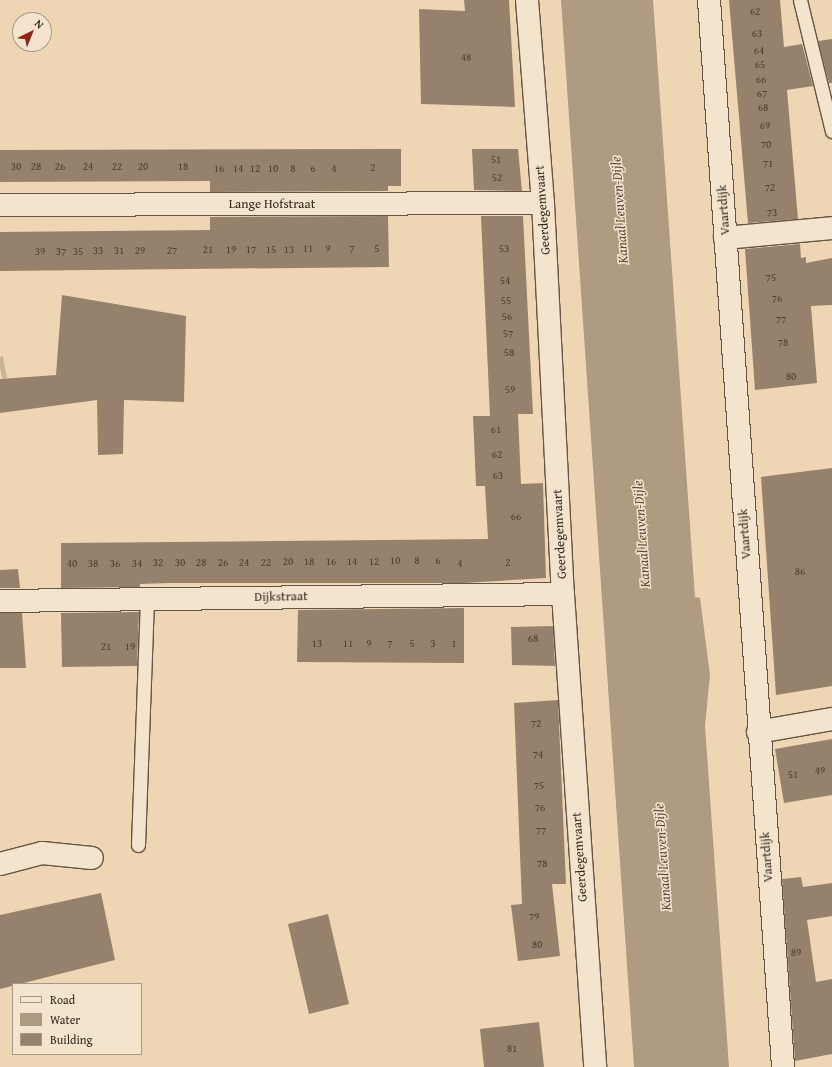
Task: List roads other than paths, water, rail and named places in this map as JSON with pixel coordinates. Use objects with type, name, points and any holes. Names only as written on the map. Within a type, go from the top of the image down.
[{"type":"street","name":"Geerdegemvaart","points":[[528,0],[543,203],[563,594],[595,1067]]},
{"type":"street","name":"Vaartdijk","points":[[709,0],[758,732],[783,1067]]},
{"type":"street","name":"Lange Hofstraat","points":[[0,205],[543,203]]},
{"type":"street","points":[[725,238],[832,228]]},
{"type":"street","name":"Dijkstraat","points":[[0,601],[563,594]]},
{"type":"street","points":[[758,732],[832,719]]},
{"type":"street","points":[[0,864],[42,853],[92,858]]},
{"type":"lane","points":[[800,0],[832,131]]},
{"type":"lane","points":[[138,845],[147,599]]},
{"type":"water","name":"Kanaal Leuven-Dijle","points":[[561,0],[653,0],[695,597],[700,598],[710,675],[705,726],[729,1067],[634,1067]]},
{"type":"tunnel","points":[[0,368],[5,367]]}]
